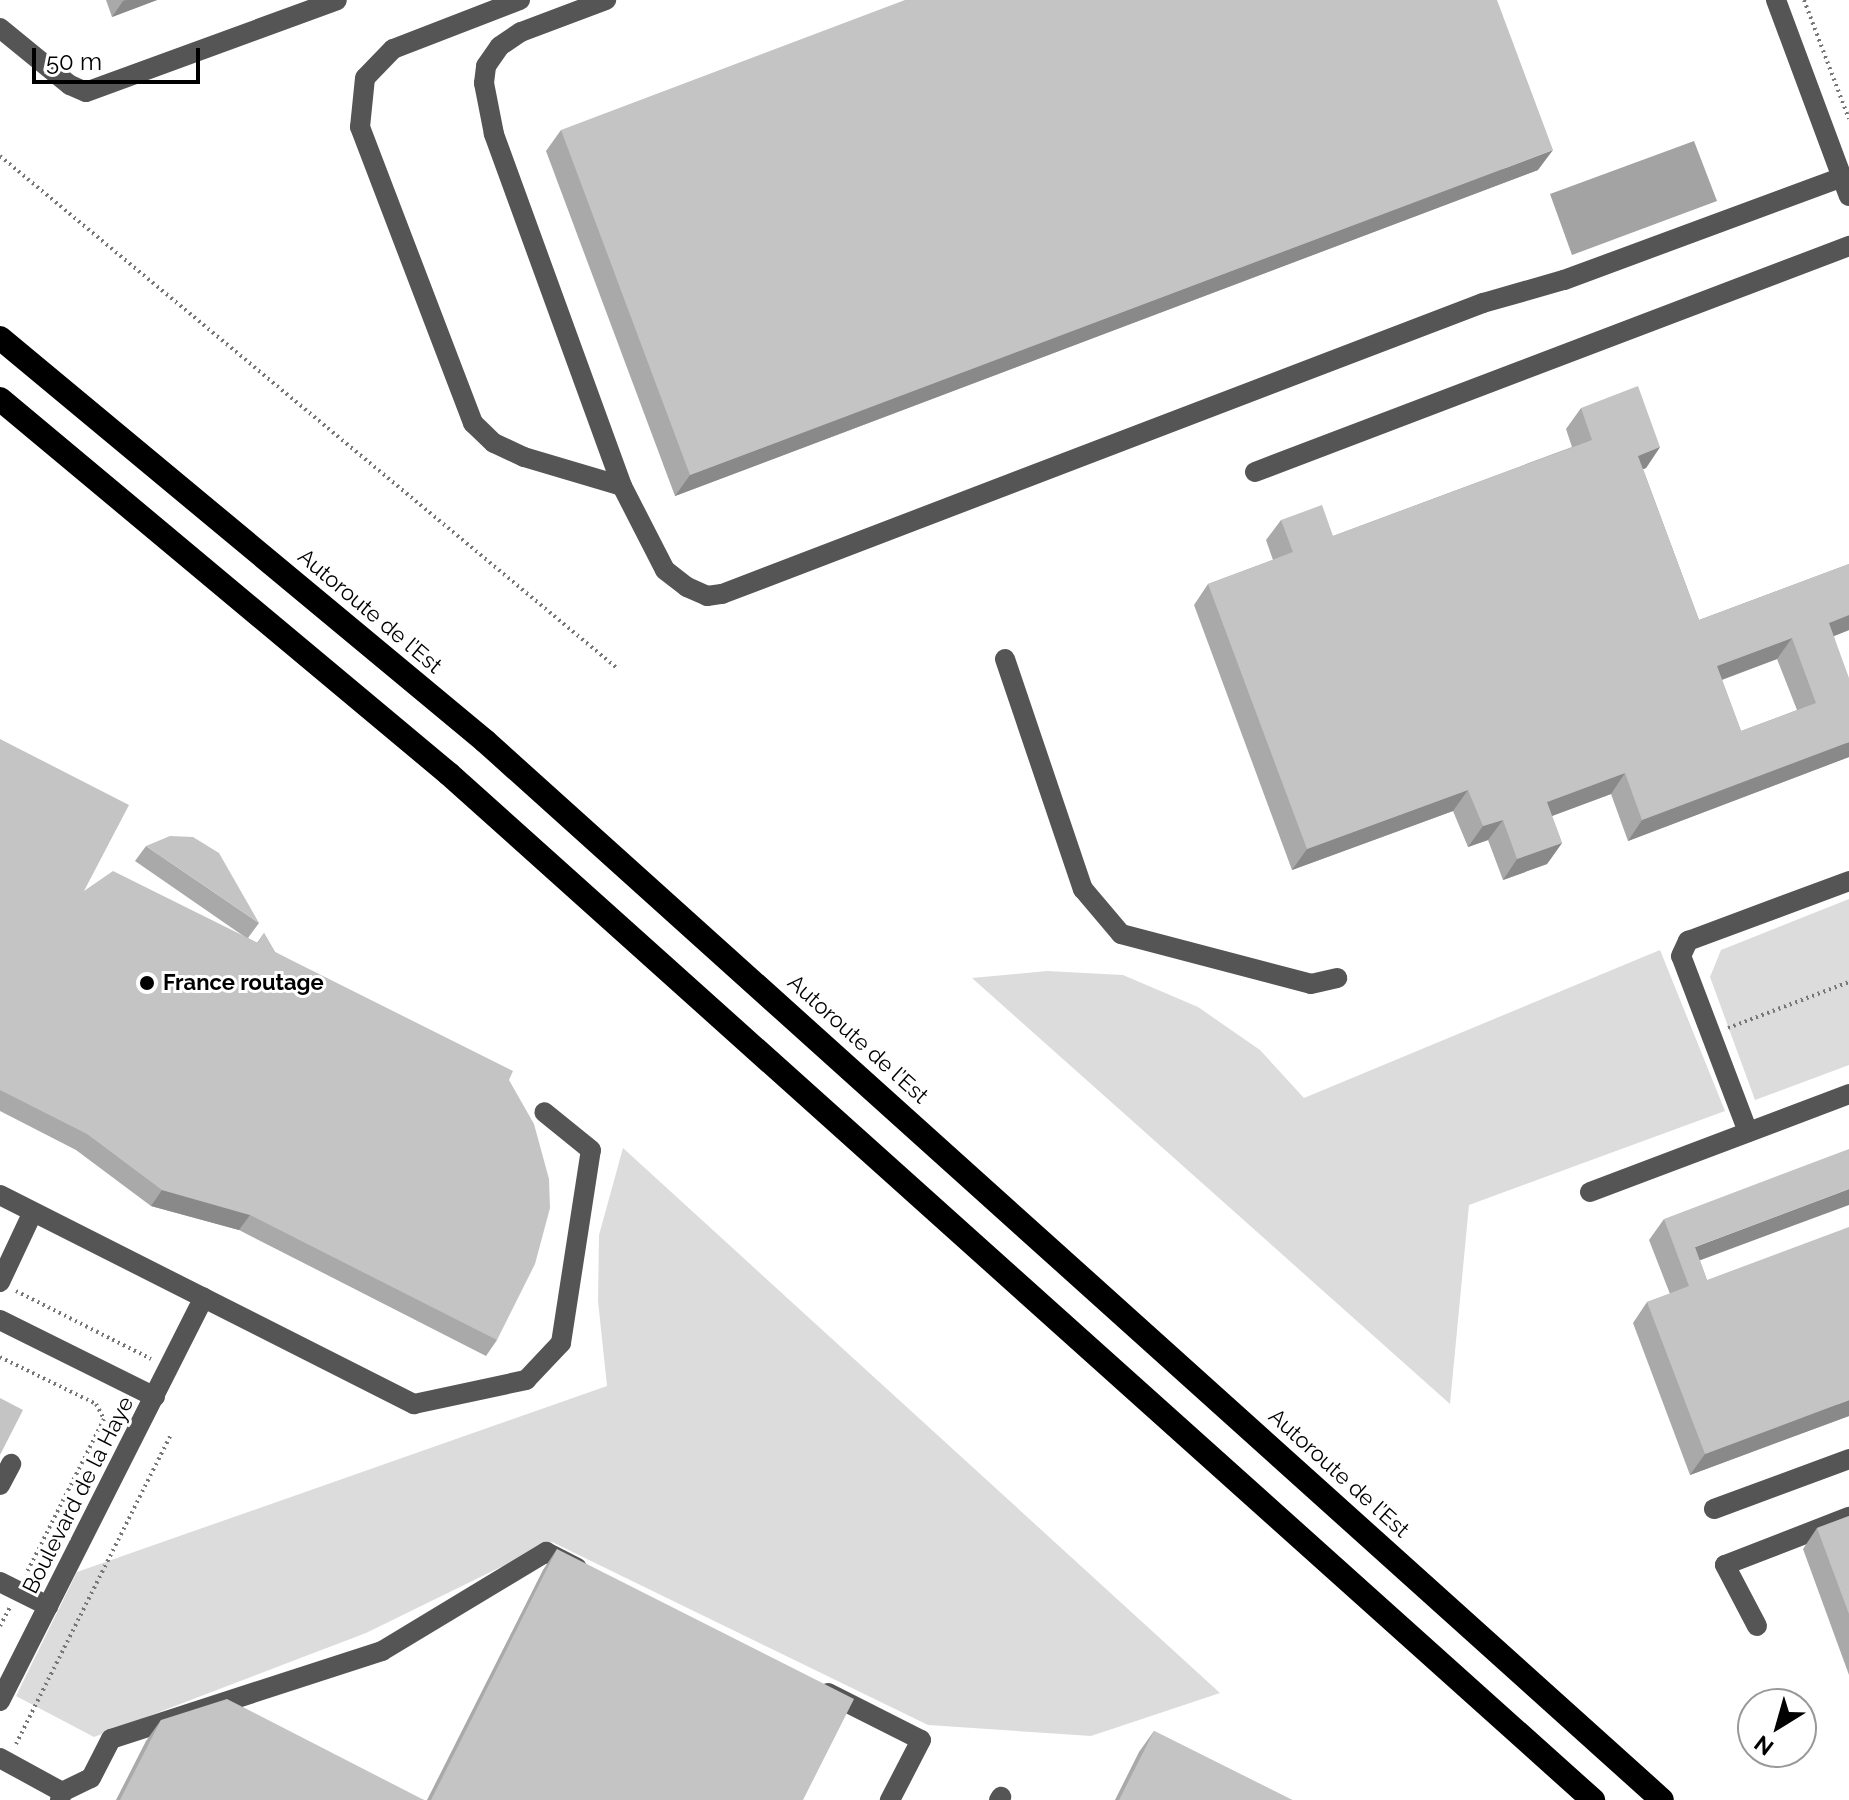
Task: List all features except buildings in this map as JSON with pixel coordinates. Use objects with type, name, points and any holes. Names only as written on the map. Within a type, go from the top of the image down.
[{"type":"highway","name":"Autoroute de l’Est","points":[[0,338],[497,752],[1662,1800]]},
{"type":"highway","points":[[0,399],[520,836],[1593,1800]]},
{"type":"street","points":[[0,28],[70,85],[86,92],[337,0]]},
{"type":"street","points":[[520,0],[393,49],[365,78],[360,127],[473,423],[494,443],[524,457],[622,486]]},
{"type":"street","points":[[606,0],[521,32],[500,46],[486,66],[484,83],[494,134],[622,486],[665,570],[687,587],[707,596],[722,594],[1483,303],[1564,280],[1845,186],[1776,0]]},
{"type":"street","points":[[1255,472],[1849,246]]},
{"type":"street","points":[[1005,659],[1083,889],[1121,934],[1311,984],[1337,978]]},
{"type":"street","points":[[1748,1132],[1681,956],[1688,941],[1849,881]]},
{"type":"street","points":[[1590,1192],[1849,1094]]},
{"type":"street","points":[[0,1195],[414,1404],[526,1380],[561,1343],[591,1150],[544,1112]]},
{"type":"street","points":[[7,1286],[33,1212]]},
{"type":"street","name":"Boulevard de la Haye","points":[[0,1701],[204,1298]]},
{"type":"street","points":[[0,1320],[155,1397]]},
{"type":"street","points":[[1714,1509],[1849,1459]]},
{"type":"street","points":[[0,1485],[11,1464]]},
{"type":"street","points":[[1757,1626],[1725,1565],[1849,1517]]},
{"type":"street","points":[[3,1760],[61,1796],[91,1778],[111,1739],[382,1651],[546,1552],[602,1580]]},
{"type":"street","points":[[9,1587],[48,1606]]},
{"type":"street","points":[[810,1684],[921,1740],[890,1800]]},
{"type":"path","points":[[1804,0],[1849,119]]},
{"type":"path","points":[[0,156],[617,668]]},
{"type":"path","points":[[1711,1034],[1849,982]]},
{"type":"path","points":[[7,1286],[169,1368]]},
{"type":"path","points":[[0,1357],[96,1404],[104,1419],[9,1587],[0,1626]]},
{"type":"path","points":[[3,1760],[171,1434]]},
{"type":"shaded area","points":[[1694,141],[1717,201],[1572,255],[1550,194]]},
{"type":"shaded area","points":[[1849,899],[1849,1065],[1755,1100],[1710,977],[1721,950]]},
{"type":"shaded area","points":[[1660,950],[1725,1111],[1469,1205],[1450,1404],[972,978],[1047,971],[1123,975],[1198,1007],[1260,1050],[1304,1098]]},
{"type":"shaded area","points":[[623,1148],[1220,1693],[1091,1736],[928,1725],[552,1542],[366,1633],[94,1737],[16,1696],[77,1572],[607,1386],[598,1301],[599,1235]]},
{"type":"place","name":"France routage","points":[[147,983]]}]
